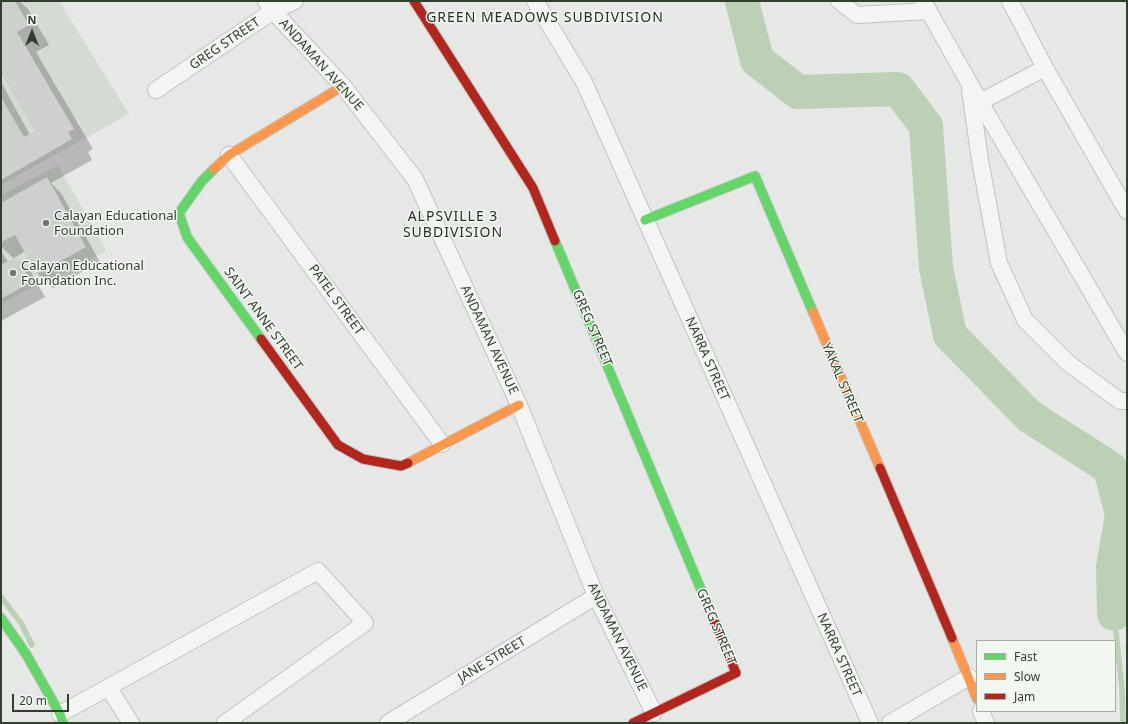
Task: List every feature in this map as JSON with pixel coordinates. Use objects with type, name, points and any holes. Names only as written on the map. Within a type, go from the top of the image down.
[{"type":"street","name":"GREG STREET","points":[[156,90],[270,6],[295,1]]},
{"type":"street","name":"GREG STREET","points":[[414,1],[533,188],[736,674],[654,713]]},
{"type":"street","name":"NARRA STREET","points":[[535,1],[584,82],[870,723]]},
{"type":"street","points":[[839,1],[857,15],[926,6],[980,102],[1127,353]]},
{"type":"street","points":[[1010,1],[1045,68],[1127,211]]},
{"type":"street","name":"ANDAMAN AVENUE","points":[[270,6],[343,86],[415,179],[519,405],[596,596],[654,713]]},
{"type":"street","points":[[980,102],[1045,68]]},
{"type":"street","points":[[968,79],[980,160],[999,263],[1025,320],[1068,363],[1120,401],[1127,402]]},
{"type":"street","name":"SAINT ANNE STREET","points":[[343,86],[230,155],[202,181],[179,213],[187,237],[338,445],[363,459],[401,466],[519,405]]},
{"type":"street","name":"PATEL STREET","points":[[230,155],[442,444]]},
{"type":"street","name":"YAKAL STREET","points":[[645,220],[754,176],[976,696]]},
{"type":"street","points":[[1,618],[26,654],[61,718],[108,687],[318,571],[365,623],[226,723]]},
{"type":"street","name":"JANE STREET","points":[[388,723],[596,596]]},
{"type":"street","points":[[890,723],[969,677]]},
{"type":"street","points":[[108,687],[131,723]]},
{"type":"street","points":[[981,712],[986,723]]},
{"type":"street","points":[[633,723],[654,713]]},
{"type":"shaded area","points":[[1,1],[59,1],[129,114],[1,185]]},
{"type":"shaded area","name":"Calayan Educational Foundation","points":[[58,165],[106,251],[1,304],[1,195]]},
{"type":"building","points":[[1,1],[15,1],[29,25],[17,32],[74,129],[68,132],[72,139],[1,180],[1,97],[24,137],[35,131],[1,72]]},
{"type":"building","points":[[47,177],[86,247],[37,274],[15,235],[1,242],[1,203]]},
{"type":"building","name":"Calayan Educational Foundation Inc.","points":[[17,256],[31,282],[1,299],[1,260],[3,264]]},
{"type":"waterway","points":[[742,1],[757,60],[798,92],[898,89],[926,126],[936,268],[950,335],[1029,416],[1110,468],[1122,515],[1113,567],[1114,614]]},
{"type":"waterway","points":[[1,597],[21,623],[32,645]]},
{"type":"waterway","points":[[1114,614],[1122,689],[1123,723]]},
{"type":"traffic: fast","points":[[214,169],[202,181],[179,213],[187,237],[261,339]]},
{"type":"traffic: fast","points":[[645,220],[755,176],[813,312]]},
{"type":"traffic: fast","points":[[555,241],[715,623]]},
{"type":"traffic: fast","points":[[1,618],[26,654],[60,714],[63,723]]},
{"type":"traffic: slow","points":[[214,169],[229,155],[343,86]]},
{"type":"traffic: slow","points":[[813,312],[880,468]]},
{"type":"traffic: slow","points":[[408,463],[519,405]]},
{"type":"traffic: slow","points":[[952,638],[976,697]]},
{"type":"traffic: jam","points":[[414,1],[533,188],[555,241]]},
{"type":"traffic: jam","points":[[261,339],[338,445],[363,459],[401,466],[408,463]]},
{"type":"traffic: jam","points":[[880,468],[952,638]]},
{"type":"traffic: jam","points":[[633,723],[736,673],[715,623]]},
{"type":"place","name":"Calayan Educational Foundation","points":[[46,223]]},
{"type":"place","name":"Calayan Educational Foundation Inc.","points":[[13,273]]},
{"type":"district","name":"GREEN MEADOWS SUBDIVISION","points":[[545,18]]},
{"type":"district","name":"ALPSVILLE 3 SUBDIVISION","points":[[453,226]]}]
